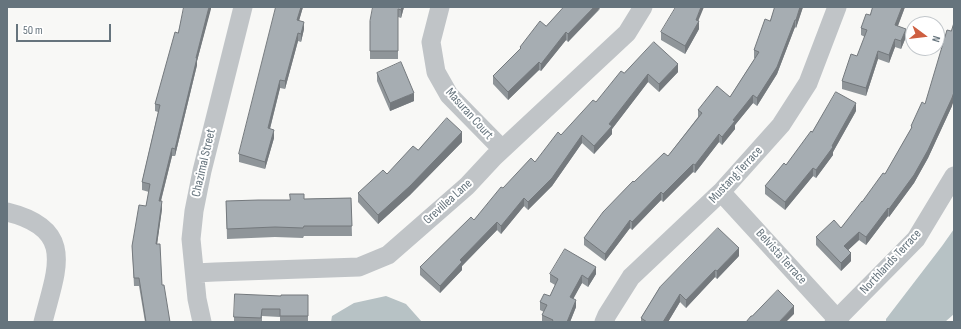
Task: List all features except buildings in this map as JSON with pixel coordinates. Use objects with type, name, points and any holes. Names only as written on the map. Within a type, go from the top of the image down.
[{"type":"street","name":"Chazimal Street","points":[[202,322],[191,239],[194,211],[202,171],[243,7]]},
{"type":"street","name":"Masuran Court","points":[[440,7],[431,42],[436,72],[449,95],[502,149]]},
{"type":"street","name":"Grevillea Lane","points":[[195,274],[359,267],[388,255],[468,186],[502,149],[627,33],[643,7]]},
{"type":"street","name":"Mustang Terrace","points":[[604,322],[631,277],[722,192],[781,125],[808,83],[836,7]]},
{"type":"street","name":"Northlands Terrace","points":[[837,321],[916,239],[954,176]]},
{"type":"street","name":"Belvista Terrace","points":[[722,192],[837,321]]},
{"type":"street","points":[[7,212],[23,216],[41,225],[56,247],[56,270],[43,322]]},
{"type":"shaded area","points":[[954,229],[954,314],[945,322],[886,322],[886,319]]},
{"type":"shaded area","points":[[386,296],[406,304],[422,322],[331,322],[332,316],[354,303]]}]
